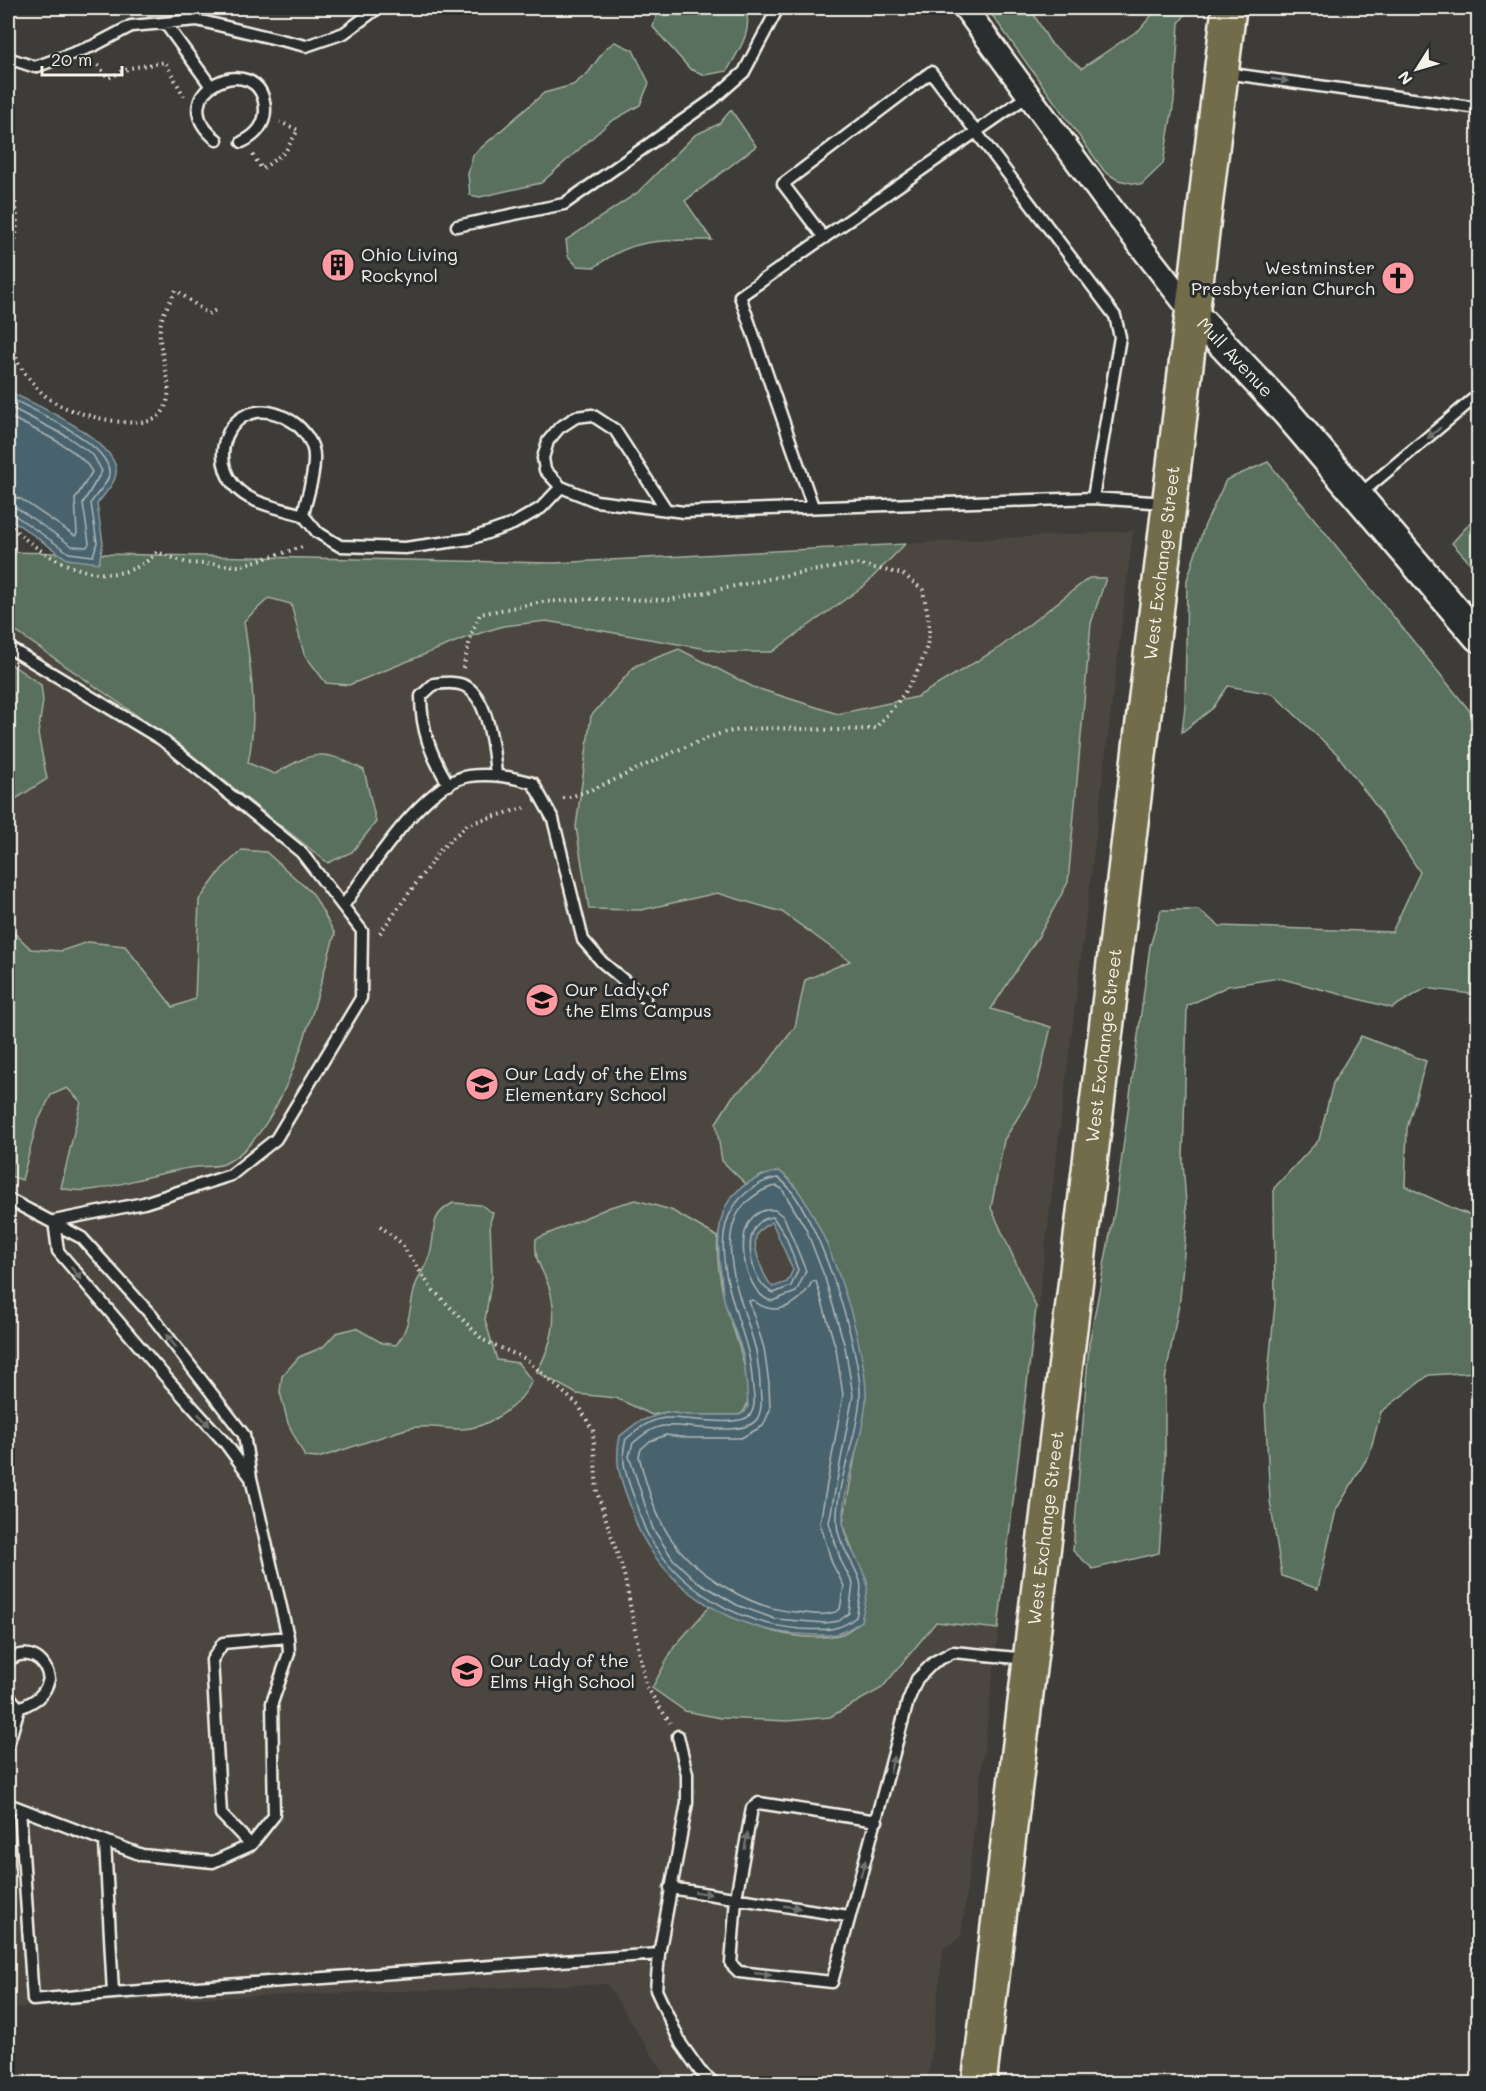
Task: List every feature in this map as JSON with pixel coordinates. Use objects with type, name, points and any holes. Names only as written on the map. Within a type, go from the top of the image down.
[{"type":"main road","name":"West Exchange Street","points":[[979,2084],[1229,8]]},
{"type":"street","name":"Mull Avenue","points":[[965,8],[1114,212],[1191,311],[1287,412],[1479,637]]},
{"type":"lane","points":[[8,58],[35,67],[93,46],[131,26],[197,20],[306,46],[344,33],[378,8]]},
{"type":"lane","points":[[457,226],[564,204],[712,100],[744,72],[778,8]]},
{"type":"lane","points":[[165,23],[210,85]]},
{"type":"lane","points":[[824,238],[783,184],[931,72],[1115,316],[1120,337],[1094,498]]},
{"type":"lane","points":[[1221,73],[1479,108]]},
{"type":"lane","points":[[217,140],[202,125],[199,114],[203,94],[210,85],[231,77],[251,84],[264,102],[264,115],[257,132],[244,147]]},
{"type":"lane","points":[[813,507],[740,296],[1029,95]]},
{"type":"lane","points":[[1358,496],[1479,396]]},
{"type":"lane","points":[[303,515],[314,455],[309,440],[300,427],[272,413],[244,415],[234,421],[225,436],[222,455],[224,466],[231,480],[254,500],[303,515],[317,532],[340,546],[405,548],[470,539],[513,524],[541,508],[561,487]]},
{"type":"lane","points":[[666,509],[615,430],[592,415],[576,417],[559,428],[548,441],[543,458],[545,470],[561,487],[596,501],[684,512],[1094,498],[1169,503]]},
{"type":"lane","points":[[8,647],[161,739],[301,852],[362,931],[361,998],[276,1138],[231,1175],[144,1203],[54,1221]]},
{"type":"lane","points":[[449,785],[433,760],[424,731],[421,696],[434,684],[458,684],[467,687],[481,706],[489,727],[496,776]]},
{"type":"lane","points":[[343,906],[399,829],[438,790],[467,776],[505,775],[533,783],[553,819],[583,940],[602,962],[645,998]]},
{"type":"lane","points":[[8,1199],[54,1221],[82,1238],[152,1316],[244,1435],[250,1478],[288,1637],[289,1653],[272,1703],[274,1816],[251,1845],[213,1862],[142,1855],[8,1804]]},
{"type":"lane","points":[[54,1221],[58,1251],[226,1444],[250,1478]]},
{"type":"lane","points":[[251,1845],[221,1814],[212,1660],[223,1643],[288,1637]]},
{"type":"lane","points":[[877,1821],[759,1803],[752,1808],[736,1898],[731,1964],[740,1972],[832,1982],[848,1916],[877,1821],[908,1701],[917,1679],[934,1662],[953,1652],[1029,1660]]},
{"type":"lane","points":[[8,1661],[15,1655],[32,1655],[39,1658],[48,1671],[49,1679],[43,1694],[19,1708],[8,1745]]},
{"type":"lane","points":[[8,1695],[19,1708]]},
{"type":"lane","points":[[678,1736],[687,1774],[687,1803],[659,1954],[656,1990],[681,2044],[700,2071],[715,2084]]},
{"type":"lane","points":[[20,1809],[33,2000],[659,1954]]},
{"type":"lane","points":[[105,1842],[113,1994]]},
{"type":"lane","points":[[670,1888],[848,1916]]},
{"type":"path","points":[[93,61],[101,66],[108,78],[130,68],[165,62],[188,104]]},
{"type":"path","points":[[244,147],[262,169],[285,152],[298,130],[264,115]]},
{"type":"path","points":[[8,186],[15,196],[18,214],[8,281]]},
{"type":"path","points":[[8,298],[20,367],[36,387],[54,402],[93,417],[138,423],[153,422],[161,414],[166,404],[169,388],[160,328],[176,290],[208,314],[216,310]]},
{"type":"path","points":[[8,358],[16,351]]},
{"type":"path","points":[[8,523],[36,547],[61,563],[79,566],[95,574],[110,575],[148,562],[157,552],[187,563],[239,566],[309,545],[325,537]]},
{"type":"path","points":[[362,950],[384,929],[407,892],[441,849],[468,824],[585,793],[656,758],[726,732],[789,727],[813,730],[874,728],[903,697],[921,662],[929,632],[923,591],[903,574],[856,564],[792,574],[669,600],[592,599],[520,605],[480,614],[472,632],[458,684]]},
{"type":"path","points":[[380,1226],[400,1242],[432,1289],[483,1340],[526,1359],[579,1406],[593,1431],[597,1492],[624,1574],[628,1607],[646,1686],[678,1736]]},
{"type":"shaded area","name":"Our Lady of the Elms Campus","points":[[1133,531],[961,1936],[943,1949],[928,2083],[670,2083],[607,1984],[167,1999],[8,2008],[8,552],[554,563]]},
{"type":"green space","points":[[659,8],[745,8],[748,25],[744,41],[727,71],[705,75],[690,69],[653,27]]},
{"type":"green space","points":[[987,8],[1030,8],[1051,44],[1082,68],[1140,29],[1158,8],[1190,8],[1179,23],[1174,101],[1163,164],[1141,185],[1118,180],[1105,172]]},
{"type":"green space","points":[[615,42],[633,50],[649,83],[640,105],[610,122],[541,183],[480,197],[470,195],[468,174],[473,155],[544,93],[573,85],[588,73],[606,48]]},
{"type":"green space","points":[[731,110],[756,146],[685,201],[712,240],[650,242],[623,250],[595,267],[577,266],[568,256],[566,240],[637,193],[695,135],[719,124]]},
{"type":"green space","points":[[1268,462],[1478,721],[1478,995],[1426,988],[1392,1008],[1279,978],[1228,986],[1187,1006],[1183,1162],[1187,1218],[1180,1299],[1165,1380],[1165,1473],[1159,1553],[1093,1569],[1073,1551],[1089,1344],[1115,1208],[1150,946],[1161,910],[1198,910],[1220,926],[1392,932],[1420,872],[1379,810],[1337,754],[1273,694],[1228,686],[1213,708],[1182,732],[1185,706],[1187,580],[1204,527],[1226,480]]},
{"type":"green space","points":[[1478,514],[1478,572],[1452,543]]},
{"type":"green space","points":[[905,544],[865,585],[772,652],[724,652],[546,621],[503,626],[465,638],[349,685],[326,683],[304,654],[291,604],[269,598],[244,621],[253,710],[248,763],[275,774],[300,760],[319,755],[338,758],[364,770],[376,822],[352,852],[328,863],[177,743],[8,626],[8,552],[554,563]]},
{"type":"green space","points":[[1089,578],[1106,578],[1091,623],[1068,882],[1040,934],[991,1009],[1051,1027],[1037,1086],[1004,1140],[991,1208],[1036,1307],[998,1629],[936,1622],[882,1688],[830,1717],[788,1721],[721,1718],[685,1711],[652,1688],[674,1647],[711,1605],[741,1620],[774,1632],[808,1637],[842,1634],[861,1621],[867,1582],[854,1555],[843,1523],[866,1395],[762,1175],[747,1185],[722,1161],[716,1123],[733,1096],[761,1072],[795,1027],[805,980],[850,961],[782,912],[717,893],[641,910],[589,909],[576,827],[591,716],[635,666],[679,649],[753,687],[838,714],[917,697],[999,648]]},
{"type":"green space","points":[[8,662],[41,685],[43,701],[38,734],[47,779],[8,804]]},
{"type":"green space","points":[[242,850],[266,852],[313,894],[335,934],[296,1061],[266,1124],[246,1148],[224,1164],[180,1169],[95,1189],[72,1190],[61,1188],[81,1102],[67,1088],[51,1095],[37,1123],[22,1180],[8,1175],[8,927],[31,949],[61,951],[88,942],[125,946],[173,1007],[195,999],[199,900],[222,869]]},
{"type":"green space","points":[[1361,1036],[1426,1061],[1407,1128],[1405,1186],[1461,1212],[1478,1216],[1478,1372],[1429,1375],[1381,1412],[1369,1455],[1336,1510],[1318,1589],[1282,1576],[1270,1501],[1265,1405],[1275,1304],[1274,1188],[1319,1140],[1333,1083]]},
{"type":"green space","points":[[636,1200],[671,1210],[718,1237],[718,1261],[725,1302],[747,1379],[746,1407],[739,1415],[688,1415],[666,1412],[652,1415],[616,1398],[577,1394],[537,1372],[547,1351],[554,1321],[549,1287],[537,1260],[536,1239],[610,1207]]},
{"type":"green space","points":[[453,1203],[481,1205],[493,1213],[490,1222],[492,1276],[485,1320],[497,1360],[518,1363],[532,1381],[527,1390],[503,1414],[472,1428],[406,1429],[318,1458],[305,1457],[288,1423],[280,1392],[282,1376],[299,1357],[323,1347],[336,1333],[356,1328],[382,1343],[396,1345],[409,1316],[416,1284],[430,1254],[437,1218],[445,1208]]},
{"type":"water","points":[[8,391],[86,433],[111,456],[116,468],[115,478],[97,504],[103,543],[99,563],[67,559],[8,517]]},
{"type":"water","points":[[779,1171],[795,1186],[810,1210],[839,1274],[859,1343],[866,1396],[865,1412],[846,1490],[843,1521],[849,1544],[866,1580],[867,1595],[861,1621],[838,1634],[797,1634],[751,1625],[729,1616],[688,1591],[670,1574],[642,1536],[619,1470],[620,1436],[638,1422],[666,1412],[688,1415],[739,1415],[745,1412],[748,1406],[743,1355],[723,1294],[719,1232],[727,1205],[735,1194],[746,1184]],"holes":[[[772,1222],[793,1270],[787,1282],[773,1287],[762,1270],[757,1254],[757,1234]]]},
{"type":"place","name":"Ohio Living Rockynol","points":[[338,265]]},
{"type":"place","name":"Westminster Presbyterian Church","points":[[1398,278]]},
{"type":"place","name":"Our Lady of the Elms Campus","points":[[542,1000]]},
{"type":"place","name":"Our Lady of the Elms Elementary School","points":[[482,1084]]},
{"type":"place","name":"Our Lady of the Elms High School","points":[[467,1671]]}]
